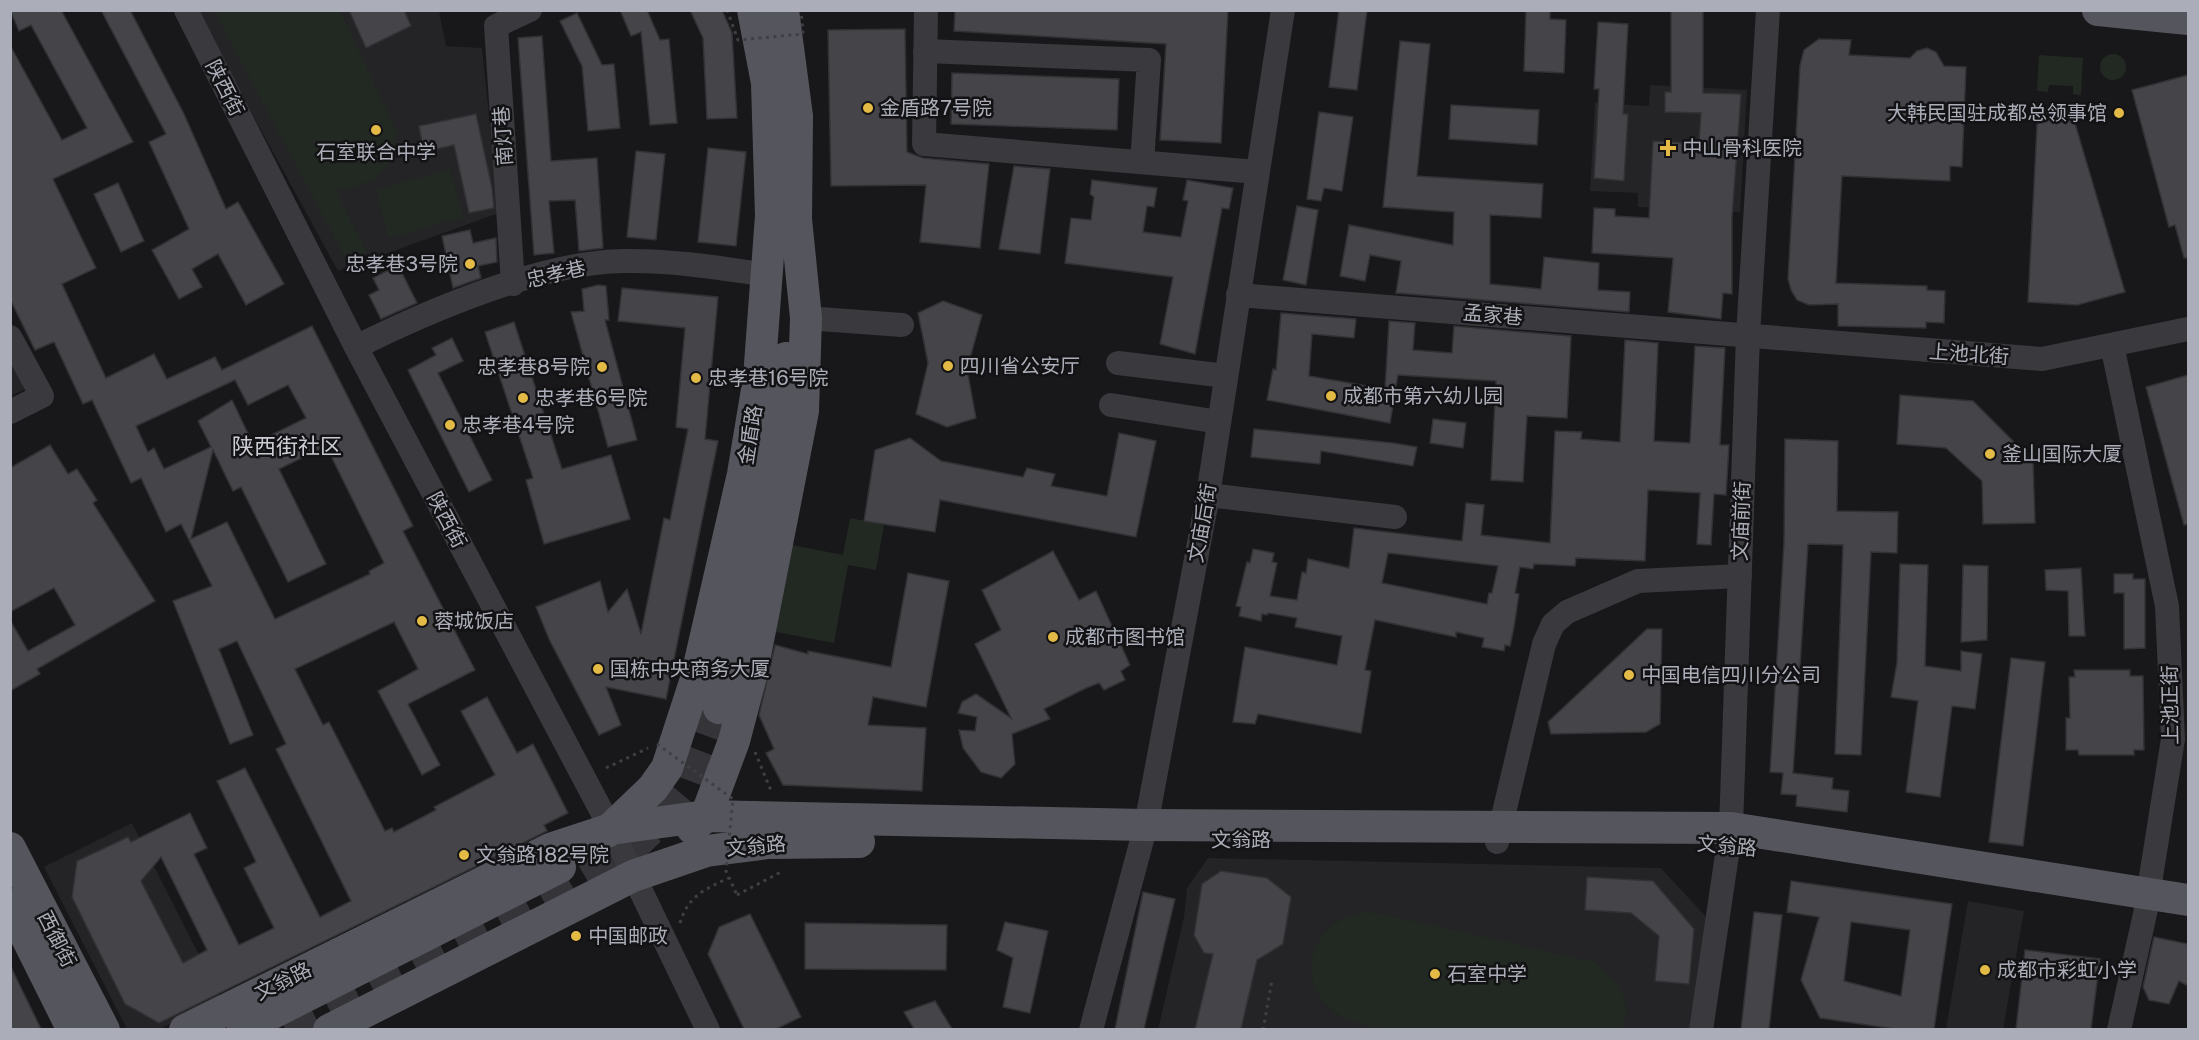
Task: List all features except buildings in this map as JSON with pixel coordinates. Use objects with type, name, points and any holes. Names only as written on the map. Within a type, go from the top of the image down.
[{"type":"main road","name":"金盾路","points":[[611,829],[653,788],[667,768],[696,680],[743,474],[759,378],[771,216],[767,83],[753,10]]},
{"type":"main road","name":"金盾路","points":[[719,708],[755,544],[784,389],[796,219],[796,116],[783,10]]},
{"type":"main road","points":[[2098,10],[2188,19]]},
{"type":"main road","name":"金盾路","points":[[706,816],[734,741],[751,676],[803,411],[806,318],[796,219]]},
{"type":"main road","points":[[633,876],[706,816]]},
{"type":"main road","name":"文翁路","points":[[185,1029],[550,849],[611,829],[706,816],[1144,832],[1729,836],[2147,905],[2188,920]]},
{"type":"main road","name":"文翁路","points":[[243,1028],[522,888],[562,866],[611,829]]},
{"type":"main road","name":"文翁路","points":[[329,1029],[633,876],[706,851],[768,843],[1144,832]]},
{"type":"main road","name":"西御街","points":[[10,848],[104,1029]]},
{"type":"main road","name":"文翁路","points":[[2147,905],[2188,900]]},
{"type":"main road","name":"西御街","points":[[10,904],[74,1029]]},
{"type":"street","name":"陕西街","points":[[186,10],[356,347],[611,829],[708,1029]]},
{"type":"street","name":"南灯巷","points":[[513,284],[496,26],[530,10]]},
{"type":"street","points":[[926,10],[924,144],[1257,172]]},
{"type":"street","name":"文庙后街","points":[[1091,1029],[1144,832],[1208,495],[1283,10]]},
{"type":"street","name":"文庙前街","points":[[1701,1029],[1729,836],[1748,335],[1768,10]]},
{"type":"street","points":[[925,51],[1149,60],[1142,162]]},
{"type":"street","name":"忠孝巷","points":[[356,347],[398,326],[477,295],[558,270],[621,261],[683,262],[768,275]]},
{"type":"street","name":"孟家巷","points":[[1238,295],[1748,335]]},
{"type":"street","points":[[806,318],[902,325]]},
{"type":"street","name":"上池北街","points":[[1748,335],[2042,359],[2188,329]]},
{"type":"street","points":[[10,337],[42,396],[10,412]]},
{"type":"street","name":"上池正街","points":[[2112,345],[2167,606],[2173,739],[2147,905],[2119,1029]]},
{"type":"street","points":[[1118,363],[1226,376]]},
{"type":"street","points":[[1111,405],[1219,422]]},
{"type":"street","points":[[1208,495],[1395,517]]},
{"type":"street","points":[[1498,834],[1544,644],[1553,624],[1567,612],[1638,581],[1740,576]]},
{"type":"path","points":[[727,10],[738,40],[803,34],[801,10]]},
{"type":"path","points":[[606,768],[657,744],[733,799],[726,871],[737,895],[782,872]]},
{"type":"path","points":[[755,750],[775,801]]},
{"type":"path","points":[[679,932],[684,911],[695,895],[729,878]]},
{"type":"path","points":[[1263,1029],[1272,980]]},
{"type":"shaded area","name":"石室联合中学","points":[[196,11],[439,11],[446,46],[482,48],[499,213],[338,271]]},
{"type":"shaded area","points":[[214,11],[340,11],[397,132],[392,158],[377,179],[346,189],[334,187],[367,252],[348,263]]},
{"type":"shaded area","points":[[2113,54],[2123,57],[2126,67],[2123,77],[2113,80],[2103,77],[2100,67],[2103,57]]},
{"type":"shaded area","points":[[2039,55],[2083,58],[2081,95],[2073,94],[2073,86],[2049,85],[2048,92],[2037,91]]},
{"type":"shaded area","name":"中山骨科医院","points":[[1650,85],[1747,90],[1740,212],[1638,207],[1638,193],[1590,191],[1595,103],[1649,106]]},
{"type":"shaded area","points":[[450,169],[463,217],[389,238],[376,190]]},
{"type":"shaded area","points":[[10,355],[27,388],[11,396],[10,396]]},
{"type":"shaded area","points":[[850,518],[884,525],[876,570],[848,565],[834,643],[771,631],[787,544],[843,555]]},
{"type":"shaded area","points":[[132,823],[221,998],[160,1029],[127,1029],[44,867]]},
{"type":"shaded area","name":"石室中学","points":[[1208,858],[1661,868],[1708,919],[1690,1029],[1158,1030],[1184,917],[1187,888]]},
{"type":"shaded area","name":"成都市彩虹小学","points":[[1968,901],[2024,911],[2003,1029],[1946,1029]]},
{"type":"shaded area","points":[[1364,912],[1382,914],[1594,962],[1610,975],[1621,991],[1626,1008],[1622,1029],[1409,1031],[1382,1029],[1357,1023],[1337,1013],[1322,999],[1314,983],[1311,965],[1315,948],[1325,932],[1341,920]]},
{"type":"tunnel","points":[[286,1030],[551,893],[636,843],[659,821],[691,783],[719,708]]},
{"type":"place","name":"金盾路7号院","points":[[868,108]]},
{"type":"place","name":"大韩民国驻成都总领事馆","points":[[2119,113]]},
{"type":"place","name":"石室联合中学","points":[[376,130]]},
{"type":"place","name":"中山骨科医院","points":[[1668,148]]},
{"type":"place","name":"忠孝巷3号院","points":[[470,264]]},
{"type":"place","name":"四川省公安厅","points":[[948,366]]},
{"type":"place","name":"忠孝巷8号院","points":[[602,367]]},
{"type":"place","name":"忠孝巷16号院","points":[[696,378]]},
{"type":"place","name":"成都市第六幼儿园","points":[[1331,396]]},
{"type":"place","name":"忠孝巷6号院","points":[[523,398]]},
{"type":"place","name":"忠孝巷4号院","points":[[450,425]]},
{"type":"place","name":"釜山国际大厦","points":[[1990,454]]},
{"type":"place","name":"蓉城饭店","points":[[422,621]]},
{"type":"place","name":"成都市图书馆","points":[[1053,637]]},
{"type":"place","name":"国栋中央商务大厦","points":[[598,669]]},
{"type":"place","name":"中国电信四川分公司","points":[[1629,675]]},
{"type":"place","name":"文翁路182号院","points":[[464,855]]},
{"type":"place","name":"中国邮政","points":[[576,936]]},
{"type":"place","name":"成都市彩虹小学","points":[[1985,970]]},
{"type":"place","name":"石室中学","points":[[1435,974]]},
{"type":"district","name":"陕西街社区","points":[[287,446]]}]
